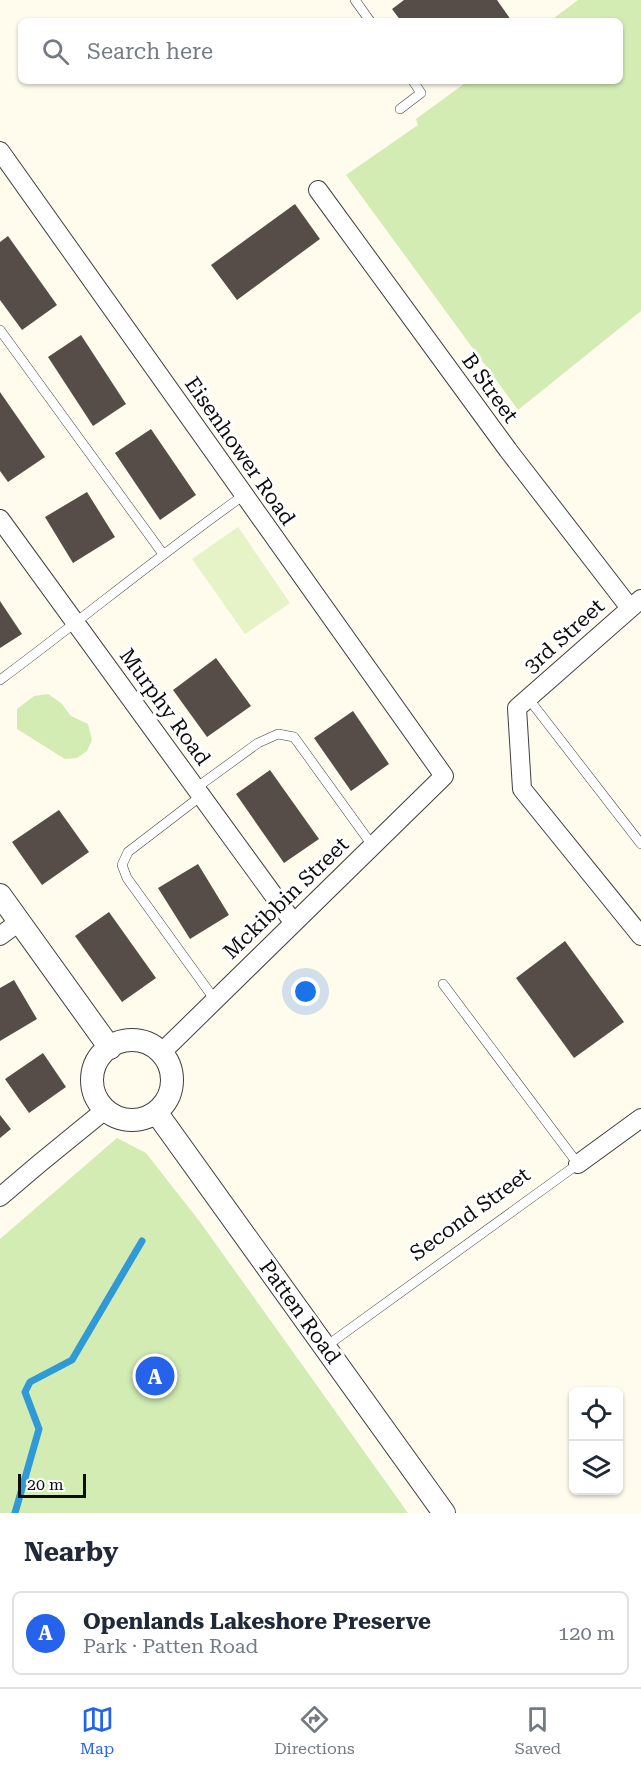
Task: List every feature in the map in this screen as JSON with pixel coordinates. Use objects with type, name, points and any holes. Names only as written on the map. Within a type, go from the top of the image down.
[{"type":"street","name":"Eisenhower Road","points":[[0,151],[444,776]]},
{"type":"street","name":"B Street","points":[[318,190],[508,450],[636,603]]},
{"type":"street","name":"Murphy Road","points":[[0,519],[293,922]]},
{"type":"street","name":"3rd Street","points":[[523,703],[636,603]]},
{"type":"street","points":[[523,703],[522,789],[641,936]]},
{"type":"street","name":"Mckibbin Street","points":[[161,1053],[444,776]]},
{"type":"street","points":[[0,895],[110,1048]]},
{"type":"street","points":[[0,936],[19,922]]},
{"type":"street","points":[[126,1041],[139,1041],[161,1053],[168,1064],[171,1089],[165,1102],[156,1112],[144,1118],[130,1120],[117,1118],[105,1110],[97,1100],[92,1087],[92,1074],[96,1062],[104,1052],[126,1041]]},
{"type":"street","points":[[0,1197],[105,1110]]},
{"type":"street","name":"Patten Road","points":[[156,1112],[444,1513]]},
{"type":"street","name":"Second Street","points":[[578,1164],[641,1118]]},
{"type":"lane","points":[[355,0],[368,18]]},
{"type":"lane","points":[[400,109],[422,93],[415,84]]},
{"type":"lane","points":[[0,330],[163,554]]},
{"type":"lane","points":[[0,680],[163,554],[244,495]]},
{"type":"lane","points":[[523,703],[641,844]]},
{"type":"lane","points":[[215,999],[127,878],[122,866],[128,852],[258,743],[278,734],[294,737],[372,845]]},
{"type":"lane","points":[[443,984],[578,1164]]},
{"type":"lane","name":"Second Street","points":[[325,1347],[578,1164]]},
{"type":"green space","points":[[578,0],[641,0],[641,311],[518,410],[346,175],[418,125],[416,119],[464,84],[623,84],[623,18],[554,18]]},
{"type":"green space","points":[[238,527],[290,603],[245,634],[192,559]]},
{"type":"green space","points":[[48,694],[61,703],[71,716],[88,724],[92,740],[87,751],[77,758],[65,759],[17,729],[17,709],[34,696]]},
{"type":"green space","points":[[117,1138],[146,1153],[200,1222],[408,1513],[0,1513],[0,1239]]},
{"type":"building","points":[[404,0],[497,0],[510,18],[399,18],[392,9]]},
{"type":"building","points":[[295,204],[320,239],[237,300],[211,265]]},
{"type":"building","points":[[8,236],[57,305],[22,330],[0,300],[0,242]]},
{"type":"building","points":[[81,335],[126,404],[93,426],[48,357]]},
{"type":"building","points":[[0,392],[45,457],[8,482],[0,471]]},
{"type":"building","points":[[151,429],[196,495],[160,520],[115,453]]},
{"type":"building","points":[[87,492],[115,537],[73,563],[45,517]]},
{"type":"building","points":[[0,601],[22,634],[0,648]]},
{"type":"building","points":[[216,658],[251,706],[207,737],[173,690]]},
{"type":"building","points":[[353,711],[389,764],[351,791],[314,738]]},
{"type":"building","points":[[270,770],[319,839],[284,863],[236,794]]},
{"type":"building","points":[[59,810],[89,852],[42,885],[12,842]]},
{"type":"building","points":[[198,864],[229,915],[190,939],[158,888]]},
{"type":"building","points":[[109,912],[156,978],[122,1002],[75,936]]},
{"type":"building","points":[[565,941],[624,1022],[574,1058],[516,978]]},
{"type":"building","points":[[14,980],[37,1019],[0,1041],[0,988]]},
{"type":"building","points":[[43,1053],[66,1087],[29,1113],[5,1079]]},
{"type":"building","points":[[0,1115],[11,1129],[0,1138]]},
{"type":"waterway","points":[[15,1513],[39,1429],[25,1392],[30,1382],[72,1360],[142,1241]]},
{"type":"place","name":"Openlands Lakeshore Preserve","points":[[155,1376]]}]
